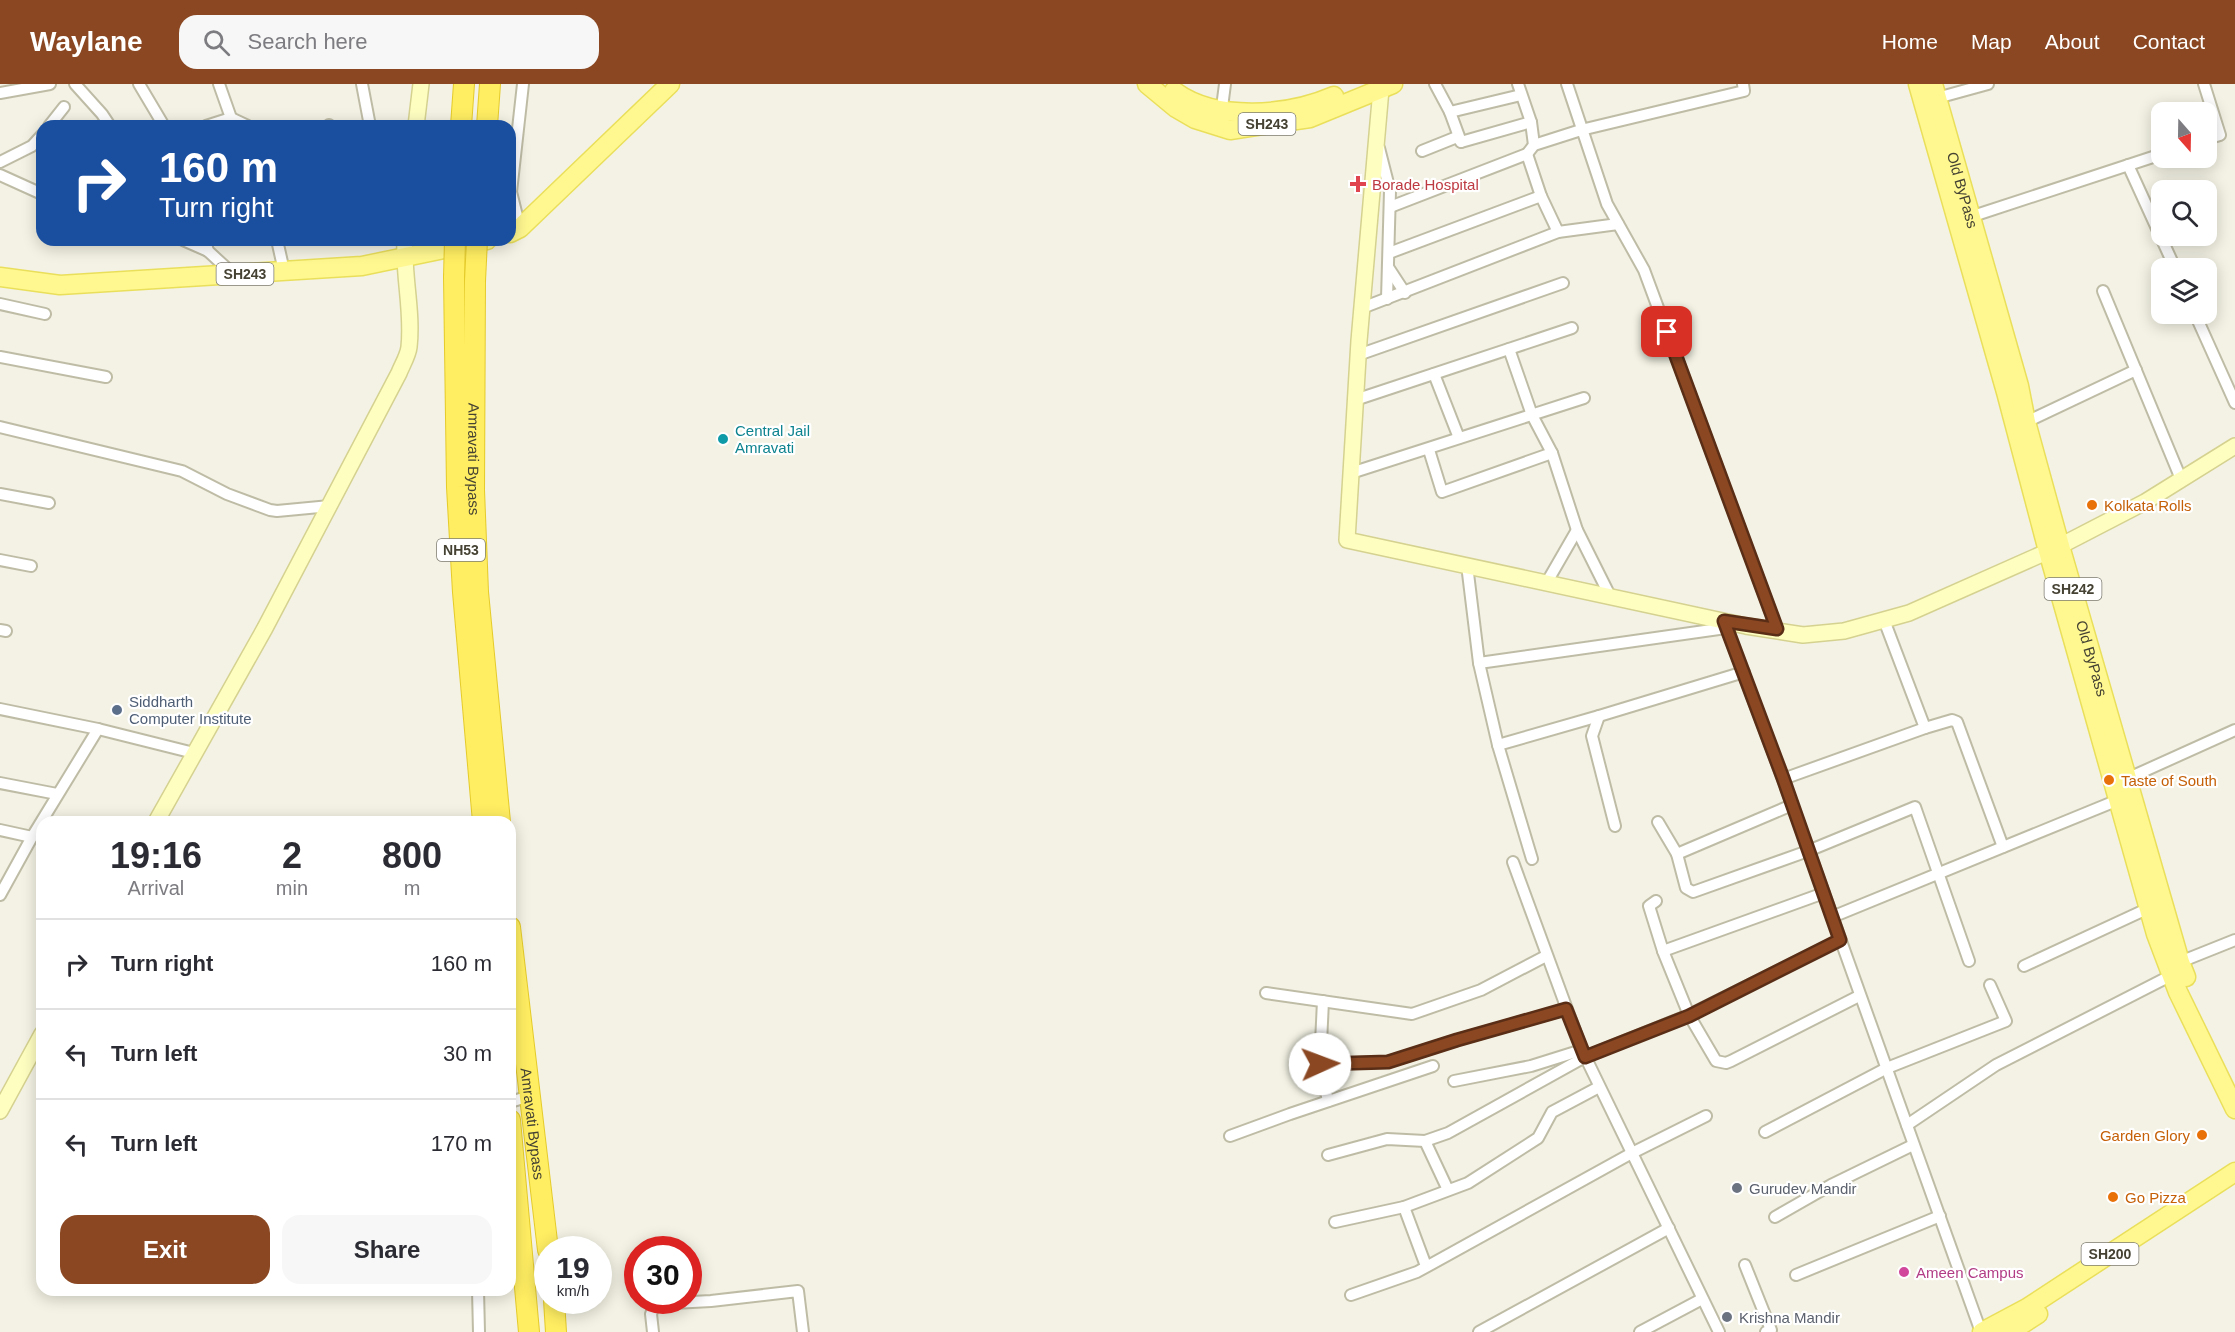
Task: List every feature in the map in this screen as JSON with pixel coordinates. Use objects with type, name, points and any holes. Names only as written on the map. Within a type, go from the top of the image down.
[{"type":"highway","points":[[461,120],[464,84]]},
{"type":"highway","points":[[487,120],[490,84]]},
{"type":"highway","name":"Amravati Bypass","points":[[455,246],[460,534],[483,816]]},
{"type":"highway","name":"Amravati Bypass","points":[[477,246],[474,490],[478,592],[499,816]]},
{"type":"highway","name":"Amravati Bypass","points":[[516,978],[546,1236]]},
{"type":"highway","name":"Amravati Bypass","points":[[516,1184],[530,1332]]},
{"type":"highway","points":[[555,1314],[556,1332]]},
{"type":"main road","points":[[516,230],[670,84]]},
{"type":"main road","name":"SH243","points":[[1147,84],[1176,108],[1195,118],[1220,119],[1301,107],[1328,99],[1361,84]]},
{"type":"main road","name":"SH243","points":[[1165,84],[1220,119],[1230,130],[1310,118],[1387,86]]},
{"type":"main road","points":[[1918,84],[2012,389],[2054,549]]},
{"type":"main road","name":"Old ByPass","points":[[1935,91],[1970,217],[2012,389],[2026,422],[2054,549],[2176,969],[2235,1086]]},
{"type":"main road","name":"SH243","points":[[0,277],[60,285],[362,266],[404,249],[432,246]]},
{"type":"main road","points":[[2123,789],[2149,908],[2235,1109]]},
{"type":"main road","name":"SH200","points":[[1982,1332],[2027,1308],[2235,1172]]},
{"type":"main road","name":"SH200","points":[[2010,1332],[2235,1185]]},
{"type":"street","points":[[0,93],[50,84]]},
{"type":"street","points":[[75,84],[105,120]]},
{"type":"street","points":[[139,84],[160,120]]},
{"type":"street","points":[[219,84],[231,118]]},
{"type":"street","points":[[362,84],[369,120]]},
{"type":"street","points":[[417,120],[421,84]]},
{"type":"street","points":[[516,147],[523,84]]},
{"type":"street","points":[[1220,119],[1225,84]]},
{"type":"street","points":[[1435,84],[1450,112],[1461,142]]},
{"type":"street","points":[[1567,84],[1607,204],[1644,270],[1777,629]]},
{"type":"street","points":[[1390,207],[1527,154],[1534,145],[1581,130],[1744,91],[1743,84]]},
{"type":"street","points":[[1935,91],[1988,84]]},
{"type":"street","points":[[2204,84],[2210,102]]},
{"type":"street","points":[[1387,86],[1377,139],[1362,308],[1347,540],[1610,596],[1725,624],[1777,629],[1803,635],[1844,631],[1909,613],[2054,549],[2145,502],[2235,446]]},
{"type":"street","points":[[1450,112],[1519,89],[1531,123],[1534,145]]},
{"type":"street","points":[[54,120],[64,107]]},
{"type":"street","points":[[225,120],[231,118],[235,120]]},
{"type":"street","points":[[1461,142],[1531,123]]},
{"type":"street","points":[[1422,151],[1457,137],[1461,142]]},
{"type":"street","points":[[1377,139],[1390,191],[1388,299]]},
{"type":"street","points":[[0,162],[32,146],[36,142]]},
{"type":"street","points":[[1527,154],[1541,196],[1558,232]]},
{"type":"street","points":[[1970,217],[2151,158]]},
{"type":"street","points":[[2128,165],[2170,258]]},
{"type":"street","points":[[0,175],[36,191]]},
{"type":"street","points":[[1389,254],[1541,196]]},
{"type":"street","points":[[1362,308],[1558,232],[1618,224]]},
{"type":"street","points":[[208,246],[233,274]]},
{"type":"street","points":[[278,246],[284,271]]},
{"type":"street","points":[[159,816],[330,506],[399,373],[409,349],[410,310],[404,249]]},
{"type":"street","points":[[1388,267],[1405,293]]},
{"type":"street","points":[[1358,355],[1563,283]]},
{"type":"street","points":[[2103,291],[2181,479]]},
{"type":"street","points":[[0,304],[45,314]]},
{"type":"street","points":[[2199,324],[2235,403]]},
{"type":"street","points":[[1355,400],[1572,328]]},
{"type":"street","points":[[1509,350],[1532,415],[1552,453],[1577,530],[1610,596]]},
{"type":"street","points":[[0,357],[106,377]]},
{"type":"street","points":[[2026,422],[2136,370]]},
{"type":"street","points":[[1434,374],[1459,438]]},
{"type":"street","points":[[1351,473],[1429,450],[1459,438],[1584,398]]},
{"type":"street","points":[[0,427],[182,471],[226,494],[270,510],[330,506]]},
{"type":"street","points":[[1429,450],[1442,492],[1552,453]]},
{"type":"street","points":[[0,494],[49,503]]},
{"type":"street","points":[[1546,582],[1577,530]]},
{"type":"street","points":[[0,560],[31,566]]},
{"type":"street","points":[[1467,566],[1479,663],[1498,745],[1532,859]]},
{"type":"street","points":[[1884,620],[1925,728]]},
{"type":"street","points":[[1479,663],[1725,624]]},
{"type":"street","points":[[1725,624],[1783,778],[1859,996],[1982,1332]]},
{"type":"street","points":[[1498,745],[1744,672]]},
{"type":"street","points":[[0,709],[98,729],[194,753]]},
{"type":"street","points":[[1599,716],[1592,736],[1615,826]]},
{"type":"street","points":[[1783,778],[1952,720],[1958,722],[2003,847]]},
{"type":"street","points":[[44,816],[98,729]]},
{"type":"street","points":[[1832,917],[2003,847],[2123,789],[2235,730]]},
{"type":"street","points":[[0,783],[57,794]]},
{"type":"street","points":[[1677,854],[1792,805]]},
{"type":"street","points":[[1658,822],[1677,854],[1686,888],[1693,892],[1808,851],[1915,807],[1968,961]]},
{"type":"street","points":[[0,830],[32,837]]},
{"type":"street","points":[[0,895],[36,830]]},
{"type":"street","points":[[1514,862],[1546,956],[1583,1053],[1719,1332]]},
{"type":"street","points":[[1663,951],[1824,893]]},
{"type":"street","points":[[1656,901],[1649,906],[1663,951],[1689,1016],[1716,1061],[1726,1063],[1859,996]]},
{"type":"street","points":[[2024,966],[2149,908]]},
{"type":"street","points":[[1454,1081],[1583,1053],[1689,1016],[1840,940]]},
{"type":"street","points":[[1907,1125],[1996,1065],[2235,940]]},
{"type":"street","points":[[1266,993],[1412,1014],[1481,990],[1546,956]]},
{"type":"street","points":[[1765,1132],[1887,1068],[2006,1021],[1990,985]]},
{"type":"street","points":[[1323,1001],[1320,1064],[1328,1101]]},
{"type":"street","points":[[1320,1064],[1388,1062],[1566,1009]]},
{"type":"street","points":[[0,1111],[36,1045]]},
{"type":"street","points":[[1329,1155],[1387,1139],[1425,1141],[1448,1134],[1583,1053]]},
{"type":"street","points":[[1230,1136],[1433,1066]]},
{"type":"street","points":[[1335,1222],[1404,1207],[1468,1183],[1538,1138],[1552,1112],[1599,1087]]},
{"type":"street","points":[[516,1100],[530,1096]]},
{"type":"street","points":[[1351,1295],[1426,1266],[1632,1153],[1706,1116]]},
{"type":"street","points":[[1425,1141],[1448,1190]]},
{"type":"street","points":[[1775,1217],[1831,1185],[1913,1145]]},
{"type":"street","points":[[1404,1207],[1426,1266]]},
{"type":"street","points":[[1796,1275],[1940,1216]]},
{"type":"street","points":[[1479,1332],[1669,1228]]},
{"type":"street","points":[[1745,1265],[1771,1330],[1766,1332]]},
{"type":"street","points":[[653,1332],[651,1314],[655,1304],[798,1292],[803,1332]]},
{"type":"street","points":[[478,1296],[479,1332]]},
{"type":"street","points":[[1640,1332],[1702,1299]]},
{"type":"place","name":"Borade Hospital","points":[[1358,184]]},
{"type":"place","name":"Central Jail Amravati","points":[[723,439]]},
{"type":"place","name":"Kolkata Rolls","points":[[2092,505]]},
{"type":"place","name":"Siddharth Computer Institute","points":[[117,710]]},
{"type":"place","name":"Taste of South","points":[[2109,780]]},
{"type":"place","name":"Garden Glory","points":[[2202,1135]]},
{"type":"place","name":"Gurudev Mandir","points":[[1737,1188]]},
{"type":"place","name":"Go Pizza","points":[[2113,1197]]},
{"type":"place","name":"Ameen Campus","points":[[1904,1272]]},
{"type":"place","name":"Krishna Mandir","points":[[1727,1317]]},
{"type":"route","points":[[1320,1064],[1388,1062],[1566,1009],[1585,1057],[1689,1016],[1840,940],[1724,621],[1777,629],[1667,332]]}]
